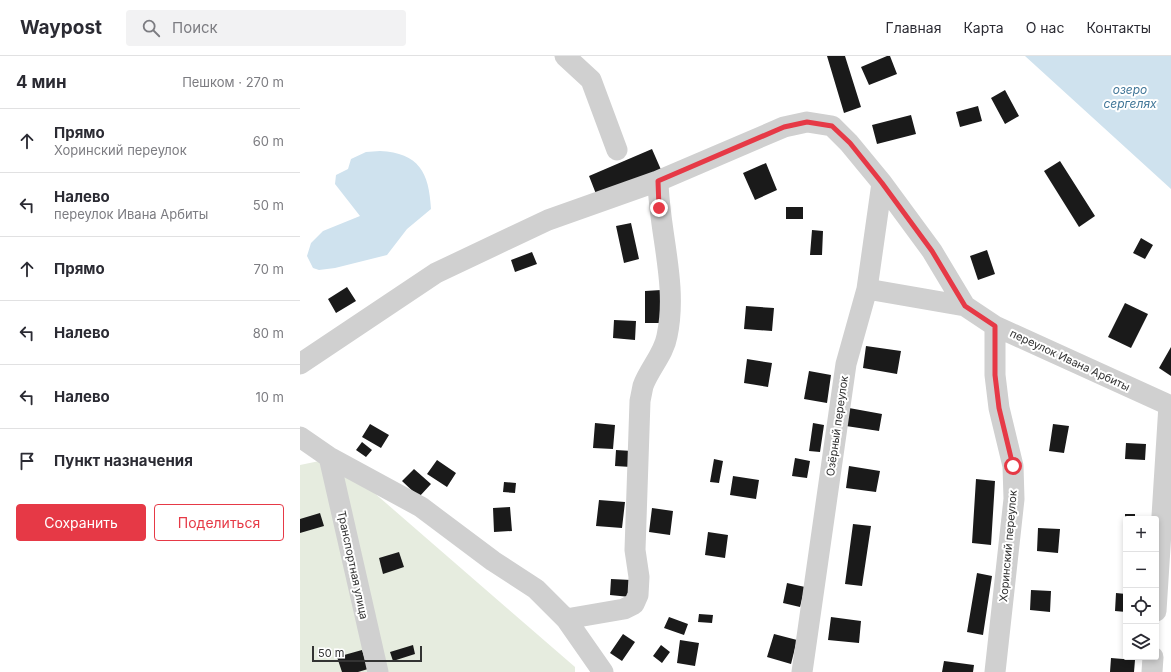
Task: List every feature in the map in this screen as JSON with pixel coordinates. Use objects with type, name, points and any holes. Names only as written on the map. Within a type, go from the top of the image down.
[{"type":"street","points":[[565,56],[591,80],[617,150]]},
{"type":"street","name":"переулок Ивана Арбиты","points":[[300,364],[436,273],[548,220],[658,181],[784,127],[807,122],[832,126],[850,143],[882,183],[932,251],[965,306],[995,326],[1170,406]]},
{"type":"street","points":[[566,619],[624,609],[634,604],[638,596],[639,578],[636,550],[640,401],[643,386],[667,338],[670,314],[669,279],[659,208],[658,181]]},
{"type":"street","name":"Озёрный переулок","points":[[802,672],[846,364],[867,289],[882,183]]},
{"type":"street","points":[[867,289],[965,306]]},
{"type":"street","name":"Хоринский переулок","points":[[995,326],[995,375],[999,408],[1013,466],[1014,499],[995,672]]},
{"type":"street","points":[[1158,588],[1170,406]]},
{"type":"street","points":[[300,437],[329,458],[421,507],[493,561],[536,589],[566,619],[603,672]]},
{"type":"street","name":"Транспортная улица","points":[[329,458],[378,672]]},
{"type":"street","points":[[1152,672],[1153,660]]},
{"type":"shaded area","points":[[334,458],[575,667],[575,672],[300,672],[300,465]]},
{"type":"water","name":"озеро сергелях","points":[[1025,56],[1171,56],[1171,189]]},
{"type":"water","points":[[380,151],[404,156],[413,160],[424,175],[428,185],[431,209],[407,229],[387,255],[335,268],[319,270],[313,268],[307,256],[311,243],[323,231],[360,216],[335,184],[336,175],[348,169],[351,159],[366,152]]},
{"type":"building","points":[[827,56],[845,56],[861,107],[844,113]]},
{"type":"building","points":[[890,56],[897,74],[869,85],[861,67]]},
{"type":"building","points":[[1005,90],[1019,116],[1005,124],[991,98]]},
{"type":"building","points":[[978,106],[982,121],[960,127],[956,112]]},
{"type":"building","points":[[911,115],[916,134],[877,144],[872,125]]},
{"type":"building","points":[[652,149],[662,172],[598,199],[589,176]]},
{"type":"building","points":[[1060,161],[1095,216],[1079,227],[1044,171]]},
{"type":"building","points":[[766,163],[777,190],[755,200],[743,173]]},
{"type":"building","points":[[786,207],[803,207],[803,219],[786,219]]},
{"type":"building","points":[[631,223],[639,259],[624,263],[616,226]]},
{"type":"building","points":[[812,230],[823,231],[822,255],[810,255]]},
{"type":"building","points":[[1141,238],[1153,245],[1145,259],[1133,253]]},
{"type":"building","points":[[987,250],[995,274],[978,280],[970,256]]},
{"type":"building","points":[[532,252],[537,264],[515,272],[511,260]]},
{"type":"building","points":[[347,287],[356,301],[336,313],[328,299]]},
{"type":"building","points":[[661,290],[662,323],[645,323],[645,291]]},
{"type":"building","points":[[1125,303],[1148,314],[1131,348],[1108,337]]},
{"type":"building","points":[[746,306],[774,308],[772,331],[744,329]]},
{"type":"building","points":[[614,320],[636,321],[635,340],[613,338]]},
{"type":"building","points":[[866,346],[901,351],[897,374],[863,368]]},
{"type":"building","points":[[1171,347],[1171,376],[1159,368]]},
{"type":"building","points":[[747,359],[772,363],[768,387],[744,383]]},
{"type":"building","points":[[809,371],[831,375],[827,403],[804,399]]},
{"type":"building","points":[[849,408],[882,414],[879,431],[846,426]]},
{"type":"building","points":[[595,423],[615,425],[613,449],[593,448]]},
{"type":"building","points":[[813,423],[824,425],[820,452],[809,451]]},
{"type":"building","points":[[370,424],[389,435],[381,448],[362,437]]},
{"type":"building","points":[[1053,424],[1069,426],[1064,453],[1049,451]]},
{"type":"building","points":[[362,442],[372,450],[366,457],[356,450]]},
{"type":"building","points":[[1126,443],[1146,444],[1145,460],[1125,459]]},
{"type":"building","points":[[616,450],[632,451],[631,467],[615,466]]},
{"type":"building","points":[[795,458],[810,461],[807,478],[792,476]]},
{"type":"building","points":[[714,459],[723,461],[719,483],[710,482]]},
{"type":"building","points":[[437,460],[456,473],[447,487],[427,474]]},
{"type":"building","points":[[849,466],[880,471],[876,492],[846,488]]},
{"type":"building","points":[[414,469],[431,484],[419,497],[402,481]]},
{"type":"building","points":[[733,476],[759,480],[756,499],[730,495]]},
{"type":"building","points":[[976,479],[995,481],[991,545],[972,543]]},
{"type":"building","points":[[504,482],[516,483],[515,493],[503,492]]},
{"type":"building","points":[[599,500],[625,502],[622,528],[596,526]]},
{"type":"building","points":[[510,507],[512,531],[494,532],[493,508]]},
{"type":"building","points":[[652,508],[673,511],[670,535],[649,532]]},
{"type":"building","points":[[320,513],[324,526],[300,533],[300,519]]},
{"type":"building","points":[[1125,514],[1135,514],[1135,516],[1125,516]]},
{"type":"building","points":[[853,524],[871,526],[862,586],[845,584]]},
{"type":"building","points":[[1038,528],[1060,529],[1058,553],[1037,551]]},
{"type":"building","points":[[708,532],[728,535],[725,558],[705,555]]},
{"type":"building","points":[[399,552],[404,567],[383,574],[379,558]]},
{"type":"building","points":[[977,573],[992,576],[983,635],[967,632]]},
{"type":"building","points":[[611,579],[631,580],[630,597],[610,595]]},
{"type":"building","points":[[787,583],[805,587],[800,607],[783,603]]},
{"type":"building","points":[[1031,590],[1051,591],[1050,612],[1030,610]]},
{"type":"building","points":[[1116,593],[1123,594],[1123,612],[1115,611]]},
{"type":"building","points":[[699,614],[713,615],[712,623],[698,622]]},
{"type":"building","points":[[669,617],[688,624],[684,635],[664,628]]},
{"type":"building","points":[[831,617],[861,621],[859,643],[828,640]]},
{"type":"building","points":[[623,634],[635,642],[622,661],[610,653]]},
{"type":"building","points":[[774,634],[797,640],[791,664],[767,657]]},
{"type":"building","points":[[680,640],[699,643],[695,666],[677,663]]},
{"type":"building","points":[[413,645],[415,654],[393,661],[390,652]]},
{"type":"building","points":[[661,645],[670,652],[662,663],[653,656]]},
{"type":"building","points":[[362,650],[368,669],[358,672],[342,672],[337,657]]},
{"type":"building","points":[[1111,658],[1135,660],[1134,672],[1110,672]]},
{"type":"building","points":[[944,661],[974,665],[973,672],[942,672]]},
{"type":"route","points":[[659,208],[658,181],[784,127],[807,122],[832,126],[850,143],[882,183],[932,251],[965,306],[995,326],[995,375],[999,408],[1013,466]]}]
